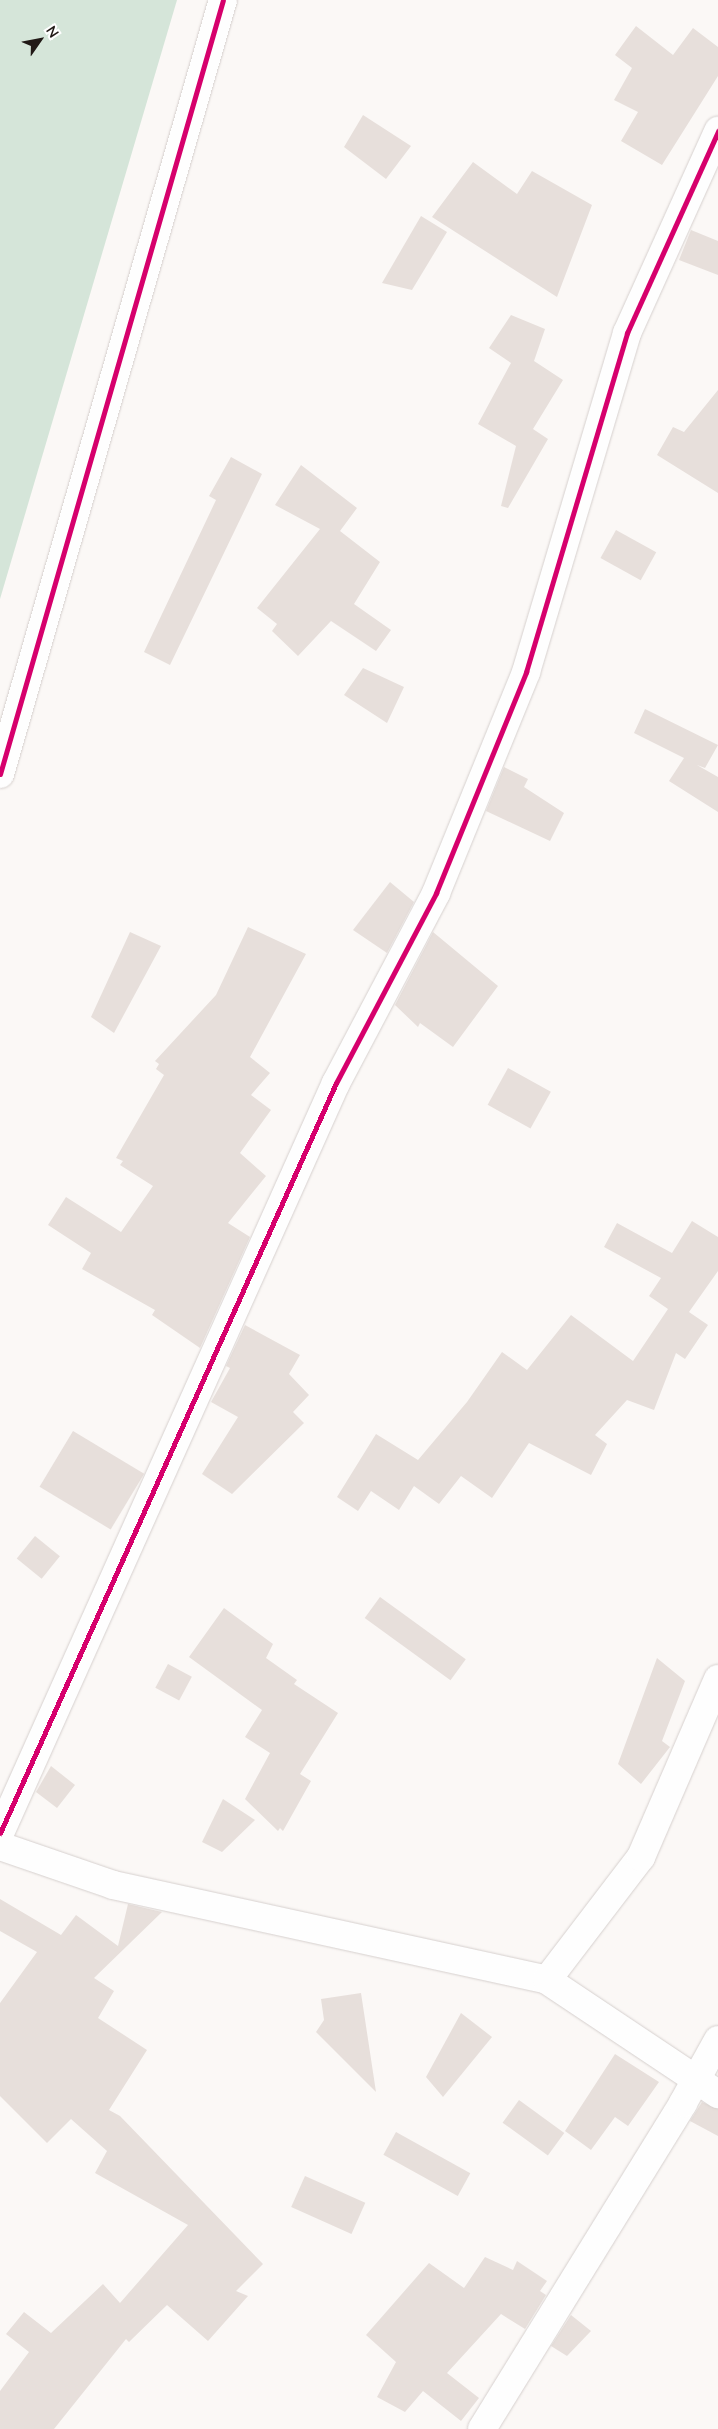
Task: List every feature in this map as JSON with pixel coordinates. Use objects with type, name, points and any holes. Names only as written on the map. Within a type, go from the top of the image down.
[{"type":"street","points":[[0,774],[223,0]]},
{"type":"street","points":[[0,1833],[336,1083],[436,893],[526,672],[627,333],[718,131]]},
{"type":"street","points":[[547,1980],[641,1857],[718,1679]]},
{"type":"street","points":[[0,1846],[113,1885],[547,1980],[707,2087]]},
{"type":"street","points":[[482,2429],[707,2087],[718,2040]]},
{"type":"green space","points":[[0,0],[177,0],[0,599]]},
{"type":"building","points":[[636,26],[673,55],[693,28],[718,47],[718,76],[662,165],[621,141],[638,112],[614,100],[632,68],[615,55]]},
{"type":"building","points":[[363,115],[411,146],[386,179],[344,147]]},
{"type":"building","points":[[473,162],[517,194],[532,171],[592,205],[557,297],[432,217]]},
{"type":"building","points":[[421,216],[447,232],[412,290],[382,283]]},
{"type":"building","points":[[691,230],[718,241],[718,275],[679,260]]},
{"type":"building","points":[[511,315],[545,329],[534,361],[563,380],[533,429],[548,439],[508,508],[501,506],[516,446],[478,424],[511,363],[489,348]]},
{"type":"building","points":[[718,390],[718,493],[657,455],[673,427],[684,432]]},
{"type":"building","points":[[231,457],[262,474],[170,665],[144,652],[216,500],[209,496]]},
{"type":"building","points":[[301,465],[357,508],[340,531],[380,562],[354,604],[391,630],[376,651],[331,621],[298,656],[272,631],[277,624],[257,608],[320,529],[275,505]]},
{"type":"building","points":[[616,530],[656,552],[641,580],[600,558]]},
{"type":"building","points":[[363,668],[404,687],[387,723],[344,695]]},
{"type":"building","points":[[645,709],[718,745],[705,768],[697,765],[718,777],[718,812],[669,781],[684,758],[634,733]]},
{"type":"building","points":[[504,767],[528,779],[524,787],[564,813],[550,841],[486,811]]},
{"type":"building","points":[[390,882],[414,902],[387,953],[353,930]]},
{"type":"building","points":[[248,927],[306,954],[250,1057],[270,1073],[251,1095],[271,1110],[240,1153],[266,1176],[228,1223],[250,1237],[200,1348],[152,1315],[155,1310],[82,1269],[91,1253],[48,1225],[66,1197],[121,1232],[153,1186],[120,1165],[123,1161],[116,1158],[164,1075],[156,1069],[159,1064],[155,1061],[216,995]]},
{"type":"building","points":[[130,932],[161,946],[114,1033],[91,1017]]},
{"type":"building","points":[[433,932],[498,986],[453,1047],[420,1023],[418,1027],[395,1005]]},
{"type":"building","points":[[508,1068],[551,1092],[530,1128],[488,1105]]},
{"type":"building","points":[[692,1221],[718,1237],[718,1271],[689,1312],[708,1325],[685,1359],[676,1353],[654,1410],[627,1400],[595,1435],[607,1444],[591,1475],[529,1443],[492,1498],[461,1476],[439,1504],[414,1486],[399,1510],[371,1491],[358,1511],[337,1497],[376,1434],[418,1460],[467,1402],[502,1352],[527,1370],[571,1315],[633,1361],[668,1309],[649,1296],[661,1278],[604,1247],[617,1223],[672,1253]]},
{"type":"building","points":[[245,1325],[300,1355],[289,1374],[309,1395],[293,1412],[304,1423],[232,1494],[202,1474],[238,1417],[211,1402],[230,1368],[226,1366]]},
{"type":"building","points":[[73,1431],[144,1474],[111,1529],[40,1487]]},
{"type":"building","points":[[35,1536],[60,1556],[42,1579],[17,1559]]},
{"type":"building","points":[[380,1597],[466,1659],[450,1680],[365,1618]]},
{"type":"building","points":[[224,1608],[273,1644],[266,1658],[297,1680],[294,1684],[338,1713],[300,1774],[311,1781],[283,1831],[280,1828],[278,1831],[245,1799],[270,1753],[245,1737],[262,1710],[189,1657]]},
{"type":"building","points":[[657,1658],[685,1681],[662,1741],[670,1747],[641,1784],[618,1764]]},
{"type":"building","points":[[168,1664],[192,1677],[179,1701],[155,1688]]},
{"type":"building","points":[[51,1766],[75,1785],[57,1808],[36,1792]]},
{"type":"building","points":[[223,1799],[255,1820],[222,1852],[202,1842]]},
{"type":"building","points":[[0,1899],[61,1935],[76,1915],[118,1946],[128,1904],[162,1912],[94,1978],[114,1991],[98,2018],[147,2050],[109,2110],[120,2116],[263,2264],[236,2291],[248,2296],[208,2341],[167,2305],[129,2342],[126,2339],[54,2429],[0,2429],[0,2391],[29,2352],[6,2334],[24,2312],[51,2333],[103,2284],[120,2303],[188,2225],[95,2173],[107,2151],[71,2119],[47,2143],[0,2096],[0,2003],[37,1952],[0,1931]]},
{"type":"building","points":[[361,1993],[376,2092],[316,2032],[324,2020],[321,1999]]},
{"type":"building","points":[[461,2013],[492,2037],[443,2097],[426,2077]]},
{"type":"building","points":[[615,2054],[659,2082],[628,2126],[615,2117],[591,2150],[565,2131]]},
{"type":"building","points":[[519,2100],[564,2133],[548,2156],[503,2123]]},
{"type":"building","points":[[702,2102],[718,2109],[718,2136],[690,2121]]},
{"type":"building","points":[[396,2132],[470,2173],[458,2196],[383,2155]]},
{"type":"building","points":[[305,2176],[365,2203],[351,2234],[291,2207]]},
{"type":"building","points":[[485,2257],[513,2270],[517,2261],[547,2281],[540,2291],[546,2295],[525,2329],[501,2314],[447,2373],[479,2398],[461,2421],[423,2391],[405,2412],[377,2397],[396,2362],[366,2335],[429,2263],[464,2288]]},
{"type":"building","points":[[571,2315],[591,2331],[567,2356],[551,2346]]},
{"type":"cycle path","points":[[0,774],[223,0]]},
{"type":"cycle path","points":[[0,1833],[336,1083],[436,893],[526,672],[627,333],[718,131]]}]
